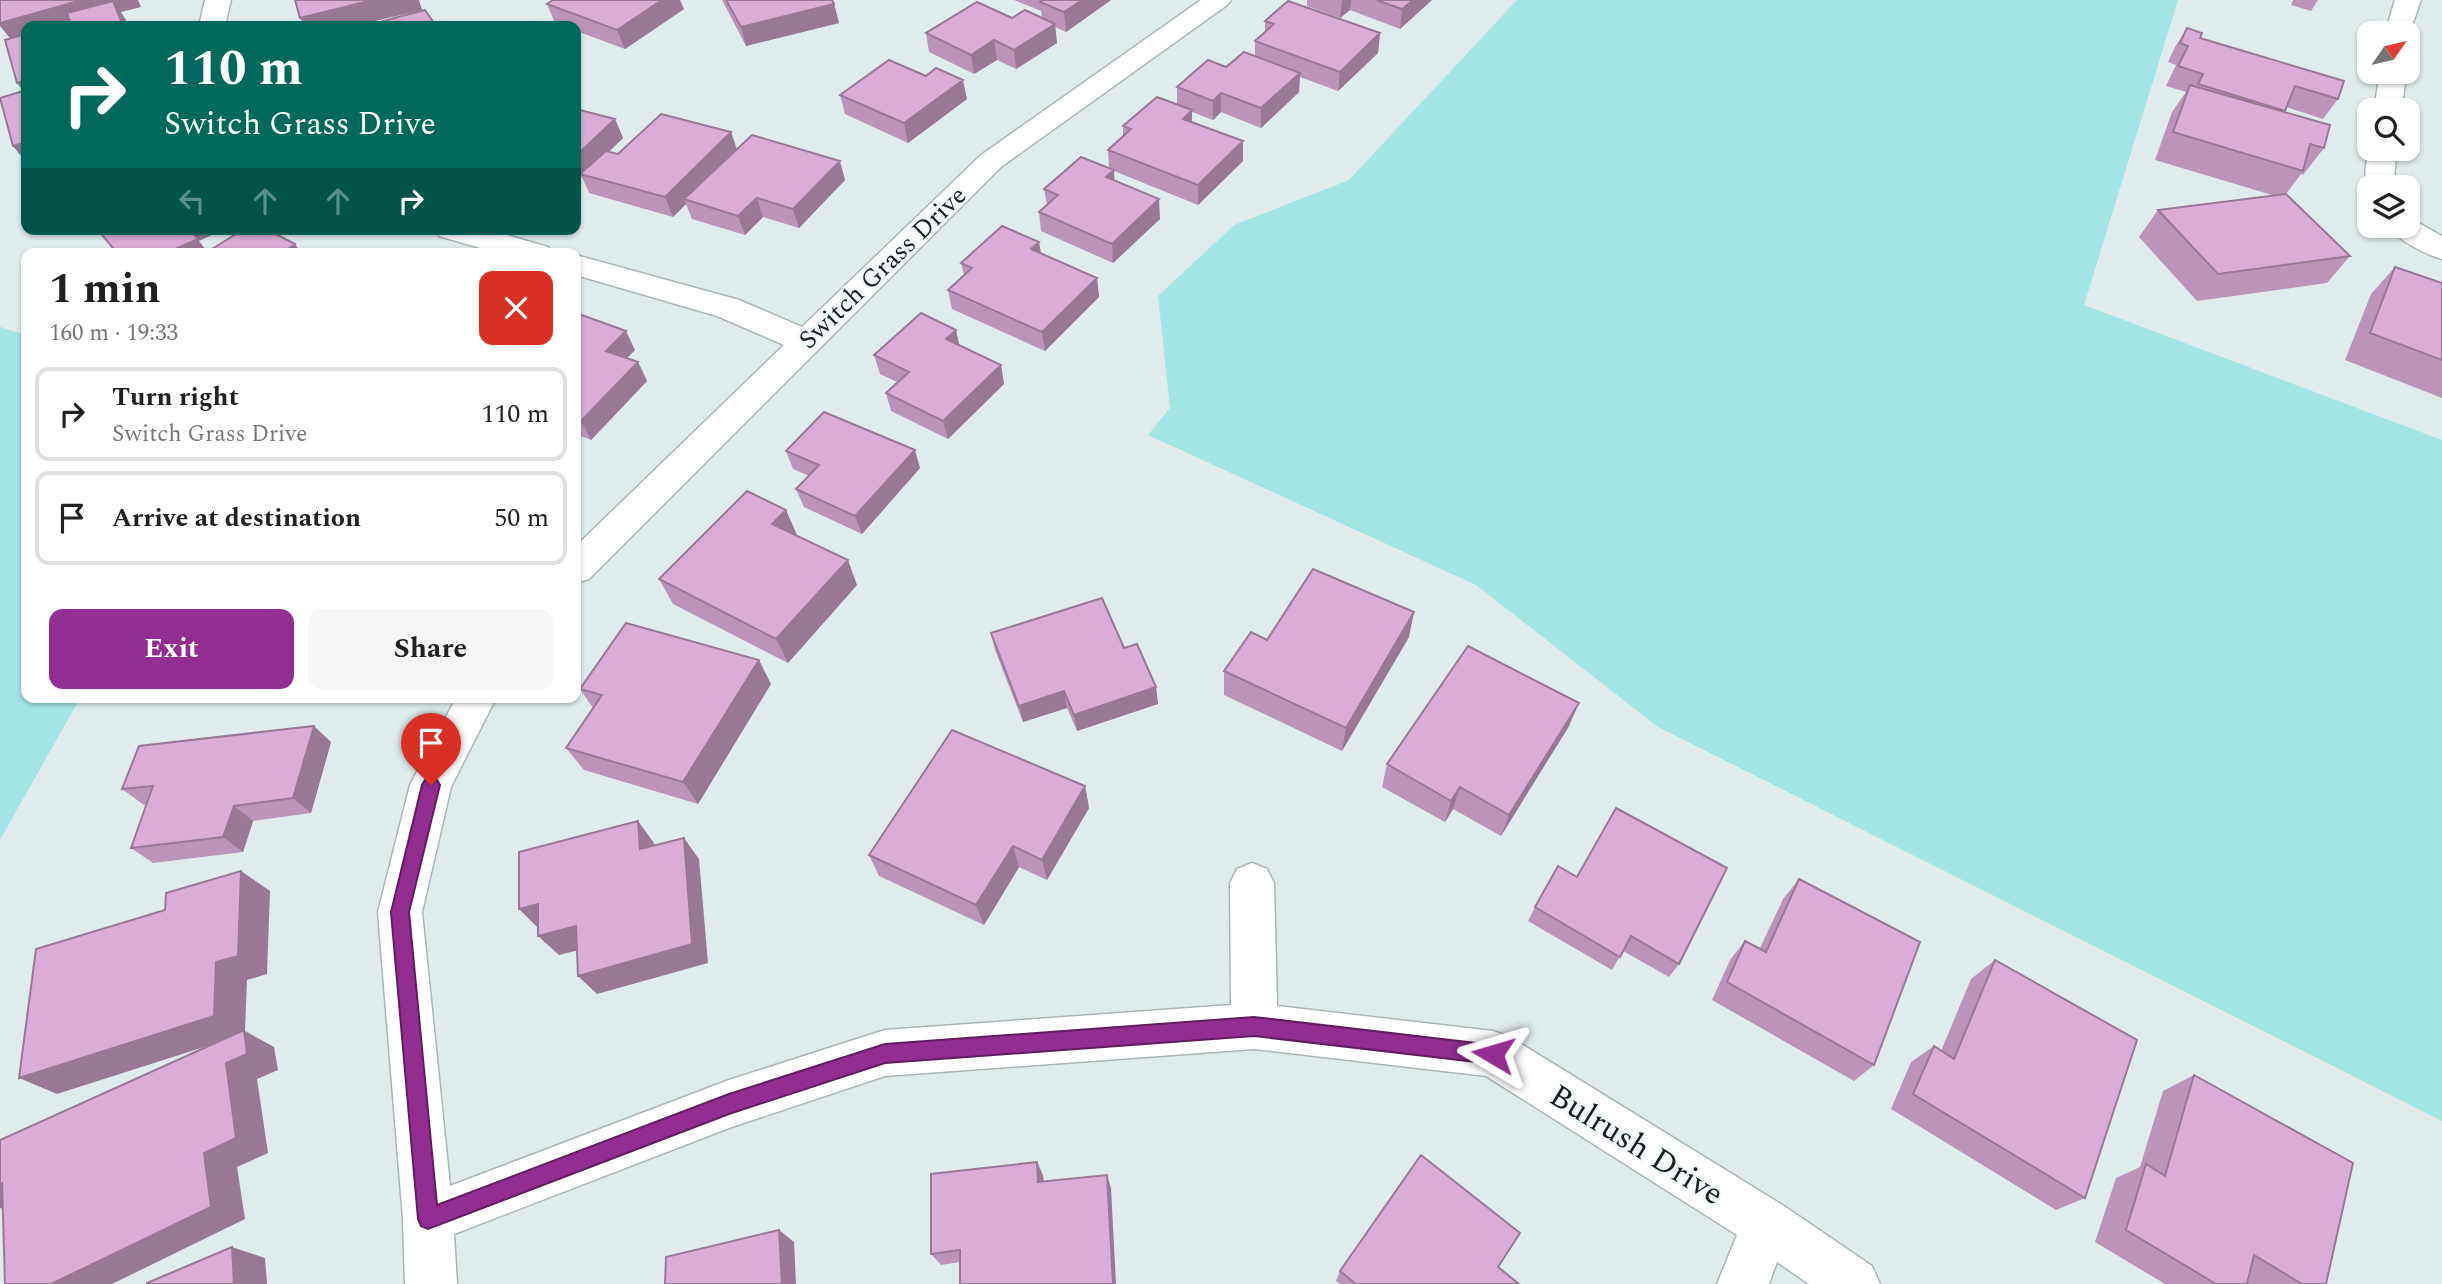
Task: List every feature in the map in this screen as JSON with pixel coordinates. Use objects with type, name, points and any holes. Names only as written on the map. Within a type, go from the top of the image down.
[{"type":"street","points":[[213,21],[218,0]]},
{"type":"street","name":"Switch Grass Drive","points":[[581,564],[991,161],[1218,0]]},
{"type":"street","points":[[2402,21],[2408,0]]},
{"type":"street","points":[[471,235],[516,248]]},
{"type":"street","points":[[2420,236],[2442,249]]},
{"type":"street","points":[[581,266],[728,308],[806,342]]},
{"type":"street","points":[[432,1284],[400,912],[431,785],[473,703]]},
{"type":"street","points":[[1252,883],[1254,1026]]},
{"type":"street","name":"Bulrush Drive","points":[[428,1219],[729,1104],[885,1053],[1254,1026],[1493,1054],[1766,1224],[1854,1284]]},
{"type":"street","points":[[1742,1284],[1766,1224]]},
{"type":"shaded area","points":[[1517,0],[2178,0],[2084,305],[2442,440],[2442,1121],[1658,727],[1476,585],[1148,435],[1170,408],[1158,296],[1234,225],[1349,180]]},
{"type":"shaded area","points":[[0,327],[21,333],[21,703],[77,703],[0,840]]},
{"type":"building","points":[[0,0],[82,0],[0,23]]},
{"type":"building","points":[[295,0],[373,0],[300,18]]},
{"type":"building","points":[[553,0],[662,0],[617,30],[547,4]]},
{"type":"building","points":[[726,0],[832,0],[834,4],[741,27]]},
{"type":"building","points":[[1082,0],[1064,12],[1040,2]]},
{"type":"building","points":[[1376,0],[1413,0],[1402,9]]},
{"type":"building","points":[[113,1],[121,21],[70,21],[67,13]]},
{"type":"building","points":[[1288,1],[1380,33],[1340,72],[1255,41],[1274,24],[1265,21]]},
{"type":"building","points":[[977,2],[1012,18],[1025,10],[1055,24],[1014,50],[994,40],[971,55],[926,33]]},
{"type":"building","points":[[425,10],[433,21],[384,21]]},
{"type":"building","points":[[2187,28],[2202,33],[2200,38],[2344,81],[2338,99],[2295,86],[2285,111],[2198,84],[2203,74],[2178,66],[2188,46],[2180,43]]},
{"type":"building","points":[[21,35],[21,82],[17,83],[5,40]]},
{"type":"building","points":[[1244,52],[1300,73],[1261,108],[1221,93],[1213,101],[1177,87],[1208,60],[1226,67]]},
{"type":"building","points":[[889,60],[926,76],[936,68],[963,80],[904,123],[840,95]]},
{"type":"building","points":[[2190,85],[2330,125],[2324,148],[2310,144],[2303,171],[2173,132]]},
{"type":"building","points":[[21,92],[21,144],[13,146],[0,98]]},
{"type":"building","points":[[1157,97],[1192,110],[1183,119],[1243,141],[1198,185],[1108,150],[1131,129],[1123,126]]},
{"type":"building","points":[[581,110],[615,119],[581,151]]},
{"type":"building","points":[[661,114],[731,132],[665,197],[581,174],[606,151],[618,154]]},
{"type":"building","points":[[752,135],[840,161],[793,209],[757,198],[738,216],[684,199]]},
{"type":"building","points":[[1081,157],[1114,170],[1106,177],[1159,199],[1112,244],[1039,212],[1058,195],[1044,189]]},
{"type":"building","points":[[2286,194],[2350,256],[2218,274],[2158,210]]},
{"type":"building","points":[[1002,226],[1039,242],[1031,249],[1097,278],[1042,332],[948,290],[972,268],[961,263]]},
{"type":"building","points":[[102,235],[194,235],[198,239],[178,248],[113,248]]},
{"type":"building","points":[[234,235],[278,235],[295,244],[289,248],[214,248]]},
{"type":"building","points":[[2395,267],[2442,283],[2442,360],[2370,333]]},
{"type":"building","points":[[921,313],[956,330],[946,339],[1001,365],[943,421],[886,393],[909,372],[874,355]]},
{"type":"building","points":[[581,315],[626,331],[606,351],[638,362],[581,421]]},
{"type":"building","points":[[824,412],[915,450],[855,516],[796,489],[819,465],[786,451]]},
{"type":"building","points":[[747,491],[786,510],[772,524],[848,560],[776,639],[659,579]]},
{"type":"building","points":[[1313,569],[1414,612],[1346,728],[1224,671],[1251,632],[1267,640]]},
{"type":"building","points":[[1102,598],[1124,648],[1137,644],[1156,687],[1074,715],[1064,691],[1019,706],[991,633]]},
{"type":"building","points":[[626,623],[759,660],[683,782],[566,748],[602,695],[581,688]]},
{"type":"building","points":[[1468,646],[1579,703],[1509,815],[1460,787],[1451,801],[1387,764]]},
{"type":"building","points":[[314,726],[293,798],[234,806],[223,837],[131,848],[153,786],[122,789],[139,746]]},
{"type":"building","points":[[952,730],[1085,786],[1042,860],[1013,846],[976,905],[869,855]]},
{"type":"building","points":[[1616,808],[1727,868],[1679,964],[1631,936],[1620,957],[1535,907],[1558,866],[1577,877]]},
{"type":"building","points":[[638,821],[640,849],[684,838],[692,944],[578,976],[576,926],[538,936],[538,904],[519,909],[519,852]]},
{"type":"building","points":[[241,871],[238,956],[216,962],[214,1016],[19,1078],[36,949],[165,910],[166,893]]},
{"type":"building","points":[[1799,879],[1920,942],[1874,1065],[1727,982],[1745,941],[1766,952]]},
{"type":"building","points":[[1995,960],[2137,1040],[2085,1198],[1913,1094],[1934,1046],[1954,1059]]},
{"type":"building","points":[[244,1030],[247,1054],[226,1063],[236,1138],[204,1153],[211,1207],[51,1284],[5,1284],[0,1140]]},
{"type":"building","points":[[2194,1075],[2353,1163],[2326,1284],[2302,1284],[2254,1255],[2247,1284],[2216,1284],[2126,1230],[2146,1164],[2165,1176]]},
{"type":"building","points":[[1421,1155],[1520,1233],[1498,1267],[1519,1284],[1356,1284],[1340,1271]]},
{"type":"building","points":[[1037,1162],[1038,1182],[1107,1175],[1113,1284],[960,1284],[960,1250],[931,1254],[931,1174]]},
{"type":"building","points":[[779,1230],[782,1284],[665,1284],[666,1257]]},
{"type":"building","points":[[232,1247],[234,1284],[147,1284],[147,1283]]},
{"type":"route","points":[[431,785],[400,912],[428,1219],[729,1104],[885,1053],[1254,1026],[1493,1054]]}]
